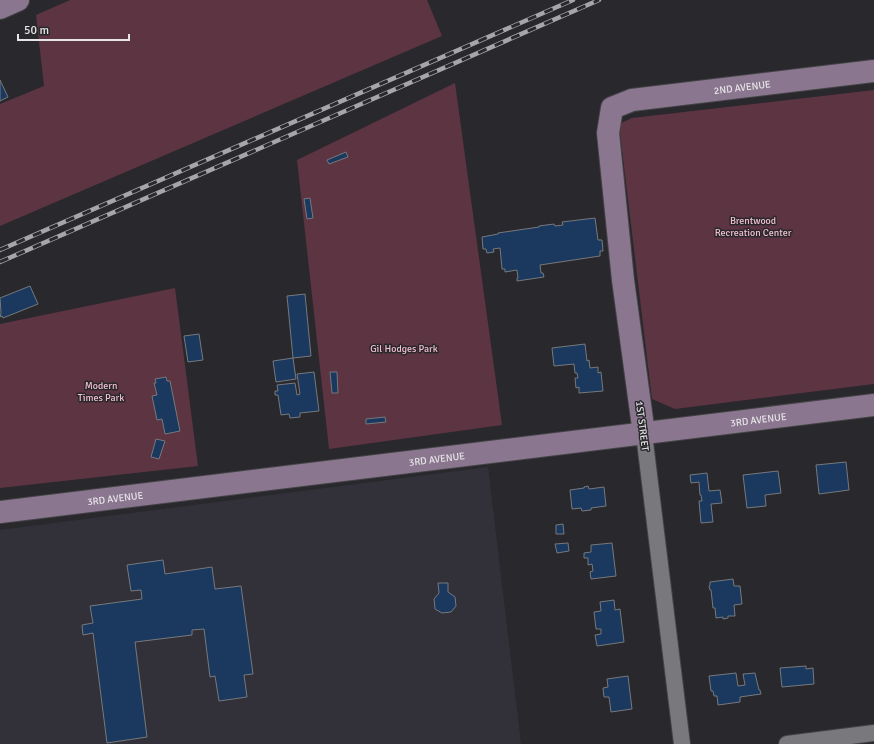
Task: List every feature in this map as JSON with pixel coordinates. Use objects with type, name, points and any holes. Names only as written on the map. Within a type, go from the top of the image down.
[{"type":"street","points":[[0,8],[18,0]]},
{"type":"street","name":"2ND AVENUE","points":[[612,108],[632,100],[874,71]]},
{"type":"street","name":"1ST STREET","points":[[612,108],[608,133],[623,280],[644,434],[682,744]]},
{"type":"street","name":"3RD AVENUE","points":[[0,512],[480,452],[644,434],[874,405]]},
{"type":"street","points":[[787,744],[874,733]]},
{"type":"shaded area","points":[[488,467],[521,744],[0,744],[0,530]]},
{"type":"green space","points":[[70,0],[427,0],[442,36],[0,226],[0,104],[44,86],[36,15]]},
{"type":"green space","name":"Gil Hodges Park","points":[[455,83],[502,425],[329,449],[297,160]]},
{"type":"green space","name":"Brentwood Recreation Center","points":[[874,90],[874,384],[675,409],[652,399],[620,133],[621,123],[632,118]]},
{"type":"green space","name":"Modern Times Park","points":[[175,288],[198,466],[0,488],[0,324]]},
{"type":"building","points":[[0,80],[8,97],[0,101]]},
{"type":"building","points":[[346,152],[348,157],[329,164],[327,160]]},
{"type":"building","points":[[310,198],[313,218],[307,219],[304,199]]},
{"type":"building","points":[[595,218],[598,240],[602,240],[603,251],[600,251],[600,256],[540,265],[541,273],[543,273],[544,277],[517,281],[517,270],[505,272],[505,269],[502,269],[500,248],[493,249],[494,252],[487,253],[486,249],[483,249],[482,237],[539,226],[554,224],[555,226],[563,225],[562,222]]},
{"type":"building","points":[[30,286],[38,304],[3,318],[2,316],[0,317],[0,298]]},
{"type":"building","points":[[305,294],[311,356],[293,358],[287,296]]},
{"type":"building","points":[[199,334],[203,360],[188,362],[184,336]]},
{"type":"building","points":[[585,344],[587,361],[589,360],[590,368],[598,367],[598,373],[601,372],[603,391],[579,393],[579,387],[576,388],[575,378],[578,378],[577,373],[575,373],[574,364],[554,366],[552,348]]},
{"type":"building","points":[[293,358],[296,379],[276,382],[273,361]]},
{"type":"building","points":[[314,372],[319,411],[300,413],[300,417],[290,418],[289,414],[281,415],[278,395],[275,395],[275,391],[278,391],[277,385],[295,383],[297,395],[300,394],[297,374]]},
{"type":"building","points":[[330,372],[337,372],[338,393],[332,393]]},
{"type":"building","points":[[166,377],[167,381],[170,381],[180,431],[165,434],[162,419],[157,420],[152,396],[157,395],[154,383],[156,383],[155,379]]},
{"type":"building","points":[[385,417],[386,422],[366,424],[366,419]]},
{"type":"building","points":[[156,439],[165,441],[159,459],[151,457]]},
{"type":"building","points":[[846,462],[849,490],[819,494],[816,465]]},
{"type":"building","points":[[778,471],[781,493],[765,495],[766,506],[747,508],[743,475]]},
{"type":"building","points":[[707,473],[709,491],[720,490],[722,503],[711,504],[713,522],[701,523],[699,501],[702,501],[699,482],[691,483],[690,475]]},
{"type":"building","points":[[588,486],[589,489],[604,487],[606,506],[582,511],[581,508],[572,509],[570,490]]},
{"type":"building","points":[[563,524],[564,534],[556,534],[556,525]]},
{"type":"building","points":[[568,543],[569,551],[557,553],[555,544]]},
{"type":"building","points":[[612,543],[616,576],[591,579],[590,572],[593,571],[592,564],[588,565],[588,558],[584,558],[584,553],[591,552],[591,545]]},
{"type":"building","points":[[163,560],[165,574],[212,567],[215,589],[241,586],[253,674],[244,675],[247,697],[219,701],[215,676],[210,677],[204,629],[192,630],[192,635],[135,642],[147,737],[107,743],[93,633],[83,635],[82,625],[93,623],[90,606],[142,599],[141,590],[131,591],[127,565]]},
{"type":"building","points":[[733,579],[734,586],[740,586],[742,604],[734,605],[735,616],[728,616],[728,618],[723,619],[723,617],[716,618],[709,586],[710,582]]},
{"type":"building","points":[[438,583],[448,583],[448,592],[455,597],[456,606],[451,612],[442,613],[435,609],[434,599],[439,593]]},
{"type":"building","points":[[614,600],[615,610],[620,609],[624,642],[597,646],[595,635],[601,634],[601,629],[596,629],[594,612],[601,611],[600,602]]},
{"type":"building","points":[[806,666],[806,669],[813,668],[814,684],[782,687],[780,668]]},
{"type":"building","points":[[736,673],[738,686],[745,685],[743,674],[755,673],[761,694],[740,697],[740,702],[718,705],[717,696],[714,696],[713,691],[711,691],[709,676]]},
{"type":"building","points":[[628,676],[632,709],[611,712],[609,697],[604,697],[603,688],[608,687],[607,679]]},
{"type":"railway","points":[[0,250],[573,0]]},
{"type":"railway","points":[[0,262],[599,0]]}]
